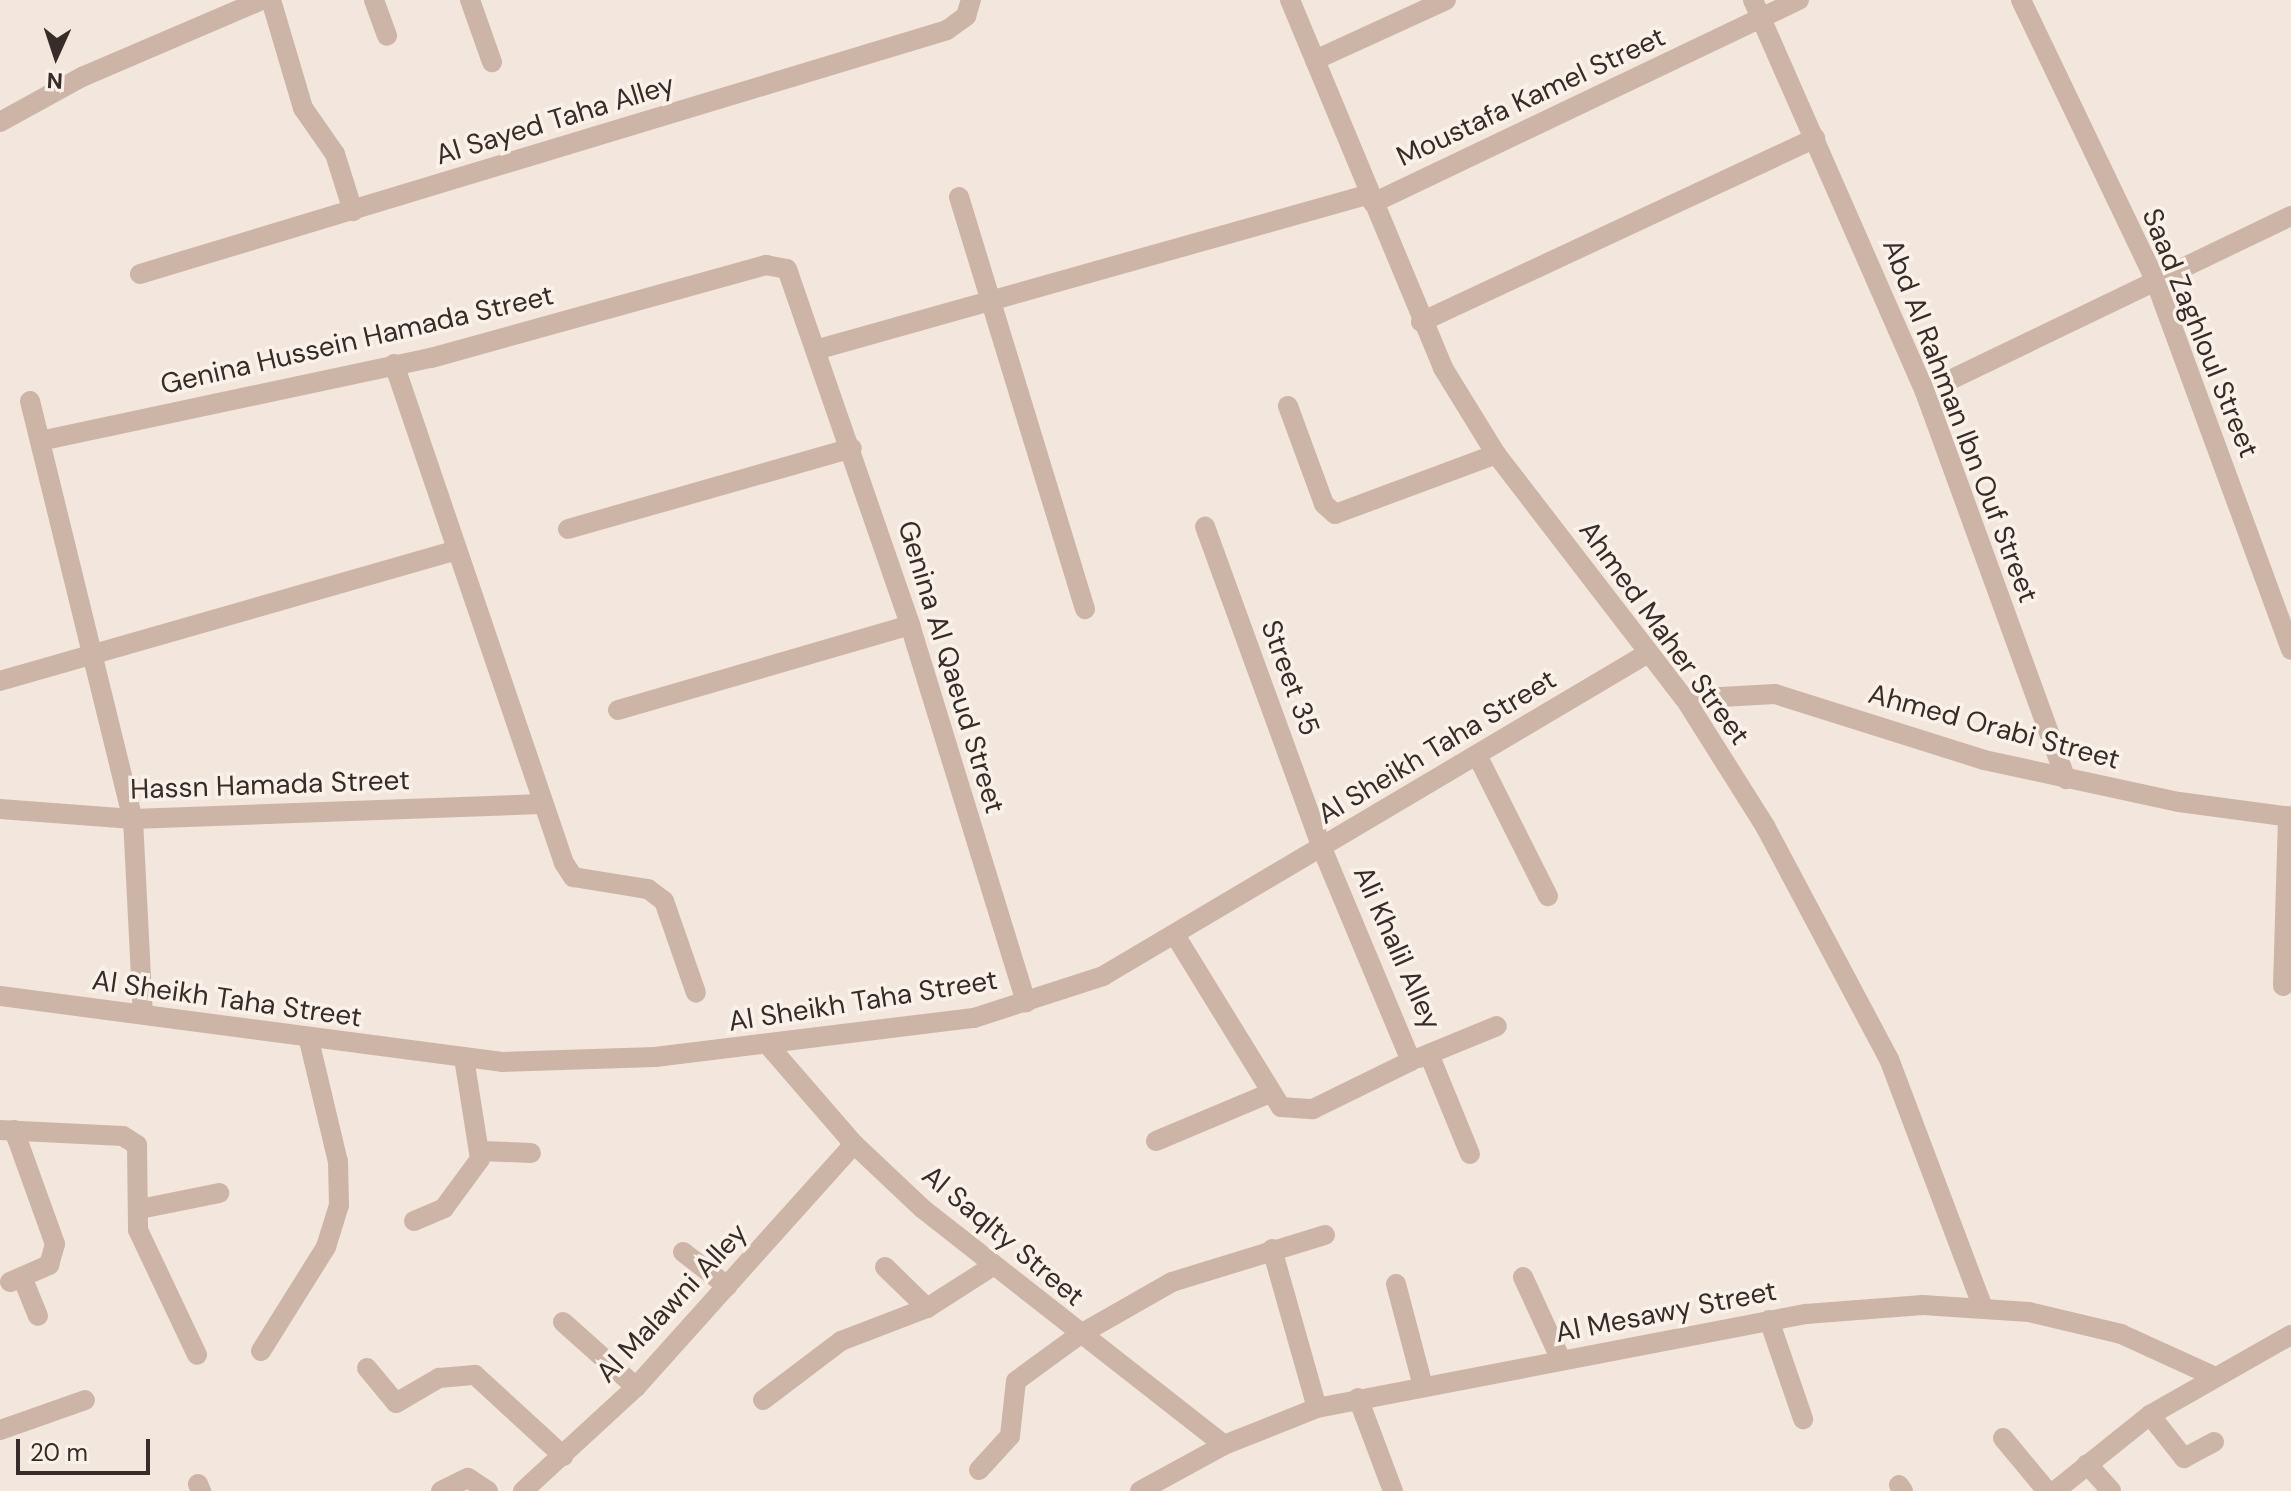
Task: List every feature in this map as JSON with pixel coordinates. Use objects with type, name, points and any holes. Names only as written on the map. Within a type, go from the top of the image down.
[{"type":"street","points":[[0,122],[82,77],[262,0]]},
{"type":"street","points":[[271,0],[303,108],[335,154],[353,211]]},
{"type":"street","points":[[374,0],[387,36]]},
{"type":"street","points":[[470,0],[492,62]]},
{"type":"street","name":"Al Sayed Taha Alley","points":[[140,274],[947,30],[966,16],[971,0]]},
{"type":"street","name":"Ahmed Maher Street","points":[[1290,0],[1421,322],[1496,454],[1645,655],[1685,699],[1787,864],[1882,1046],[1982,1305]]},
{"type":"street","points":[[1315,60],[1446,0]]},
{"type":"street","name":"Moustafa Kamel Street","points":[[819,349],[1372,198],[1757,9],[1799,0]]},
{"type":"street","name":"Saad Zaghloul Street","points":[[2021,0],[2155,280],[2282,600],[2291,650]]},
{"type":"street","name":"Abd Al Rahman Ibn Ouf Street","points":[[1757,9],[1925,392],[2066,779]]},
{"type":"street","points":[[1421,322],[1815,138]]},
{"type":"street","points":[[959,197],[1085,609]]},
{"type":"street","points":[[1925,392],[2291,216]]},
{"type":"street","name":"Genina Hussein Hamada Street","points":[[40,441],[394,364],[766,265],[795,277],[819,349]]},
{"type":"street","name":"Genina Al Qaeud Street","points":[[819,349],[910,625],[1026,1003]]},
{"type":"street","points":[[394,364],[542,804],[573,877],[648,889],[664,901],[696,993]]},
{"type":"street","points":[[30,401],[133,819],[143,1014]]},
{"type":"street","points":[[1288,406],[1324,504],[1335,514],[1496,454]]},
{"type":"street","points":[[568,529],[852,448]]},
{"type":"street","name":"Street 35","points":[[1205,527],[1322,848]]},
{"type":"street","points":[[0,681],[93,651],[457,550]]},
{"type":"street","points":[[618,710],[910,625]]},
{"type":"street","name":"Al Sheikh Taha Street","points":[[0,996],[309,1040],[464,1058],[579,1063],[769,1046],[974,1018],[1103,976],[1645,655]]},
{"type":"street","name":"Ahmed Orabi Street","points":[[1685,699],[1775,694],[2066,779],[2290,816]]},
{"type":"street","points":[[1477,755],[1548,896]]},
{"type":"street","name":"Hassn Hamada Street","points":[[0,809],[133,819],[542,804]]},
{"type":"street","points":[[2283,986],[2290,816]]},
{"type":"street","name":"Ali Khalil Alley","points":[[1175,935],[1281,1107],[1303,1112],[1420,1058],[1322,848]]},
{"type":"street","points":[[1470,1154],[1420,1058],[1497,1026]]},
{"type":"street","points":[[261,1351],[326,1247],[339,1205],[338,1162],[309,1040]]},
{"type":"street","name":"Al Saqlty Street","points":[[769,1046],[854,1144],[991,1267],[1224,1445]]},
{"type":"street","points":[[414,1221],[444,1208],[482,1151],[464,1058]]},
{"type":"street","points":[[1156,1141],[1270,1093]]},
{"type":"street","points":[[38,1316],[16,1280],[49,1265],[55,1244],[7,1130],[131,1139],[140,1153],[140,1240],[197,1355]]},
{"type":"street","name":"Al Malawni Alley","points":[[523,1491],[636,1387],[854,1144]]},
{"type":"street","points":[[482,1151],[531,1153]]},
{"type":"street","points":[[140,1209],[219,1193]]},
{"type":"street","points":[[979,1470],[1010,1436],[1016,1381],[1079,1335],[1172,1282],[1325,1235]]},
{"type":"street","points":[[1272,1249],[1317,1408]]},
{"type":"street","points":[[683,1252],[727,1286]]},
{"type":"street","points":[[885,1267],[927,1308]]},
{"type":"street","points":[[763,1400],[841,1341],[927,1308],[991,1267]]},
{"type":"street","points":[[1523,1277],[1561,1360]]},
{"type":"street","points":[[1396,1284],[1423,1386]]},
{"type":"street","name":"Al Mesawy Street","points":[[1140,1491],[1224,1445],[1317,1408],[1769,1320],[1982,1305],[2121,1334],[2213,1376]]},
{"type":"street","points":[[1769,1320],[1803,1419]]},
{"type":"street","points":[[563,1322],[636,1387]]},
{"type":"street","points":[[2055,1491],[2150,1415],[2213,1376],[2289,1340]]},
{"type":"street","points":[[367,1368],[396,1403],[439,1378],[475,1375],[563,1456]]},
{"type":"street","points":[[1358,1398],[1393,1491]]},
{"type":"street","points":[[0,1430],[85,1400]]},
{"type":"street","points":[[2150,1415],[2184,1458],[2214,1442]]},
{"type":"street","points":[[2003,1438],[2047,1491]]},
{"type":"street","points":[[2087,1464],[2111,1491]]},
{"type":"street","points":[[441,1491],[468,1478],[488,1491]]}]
